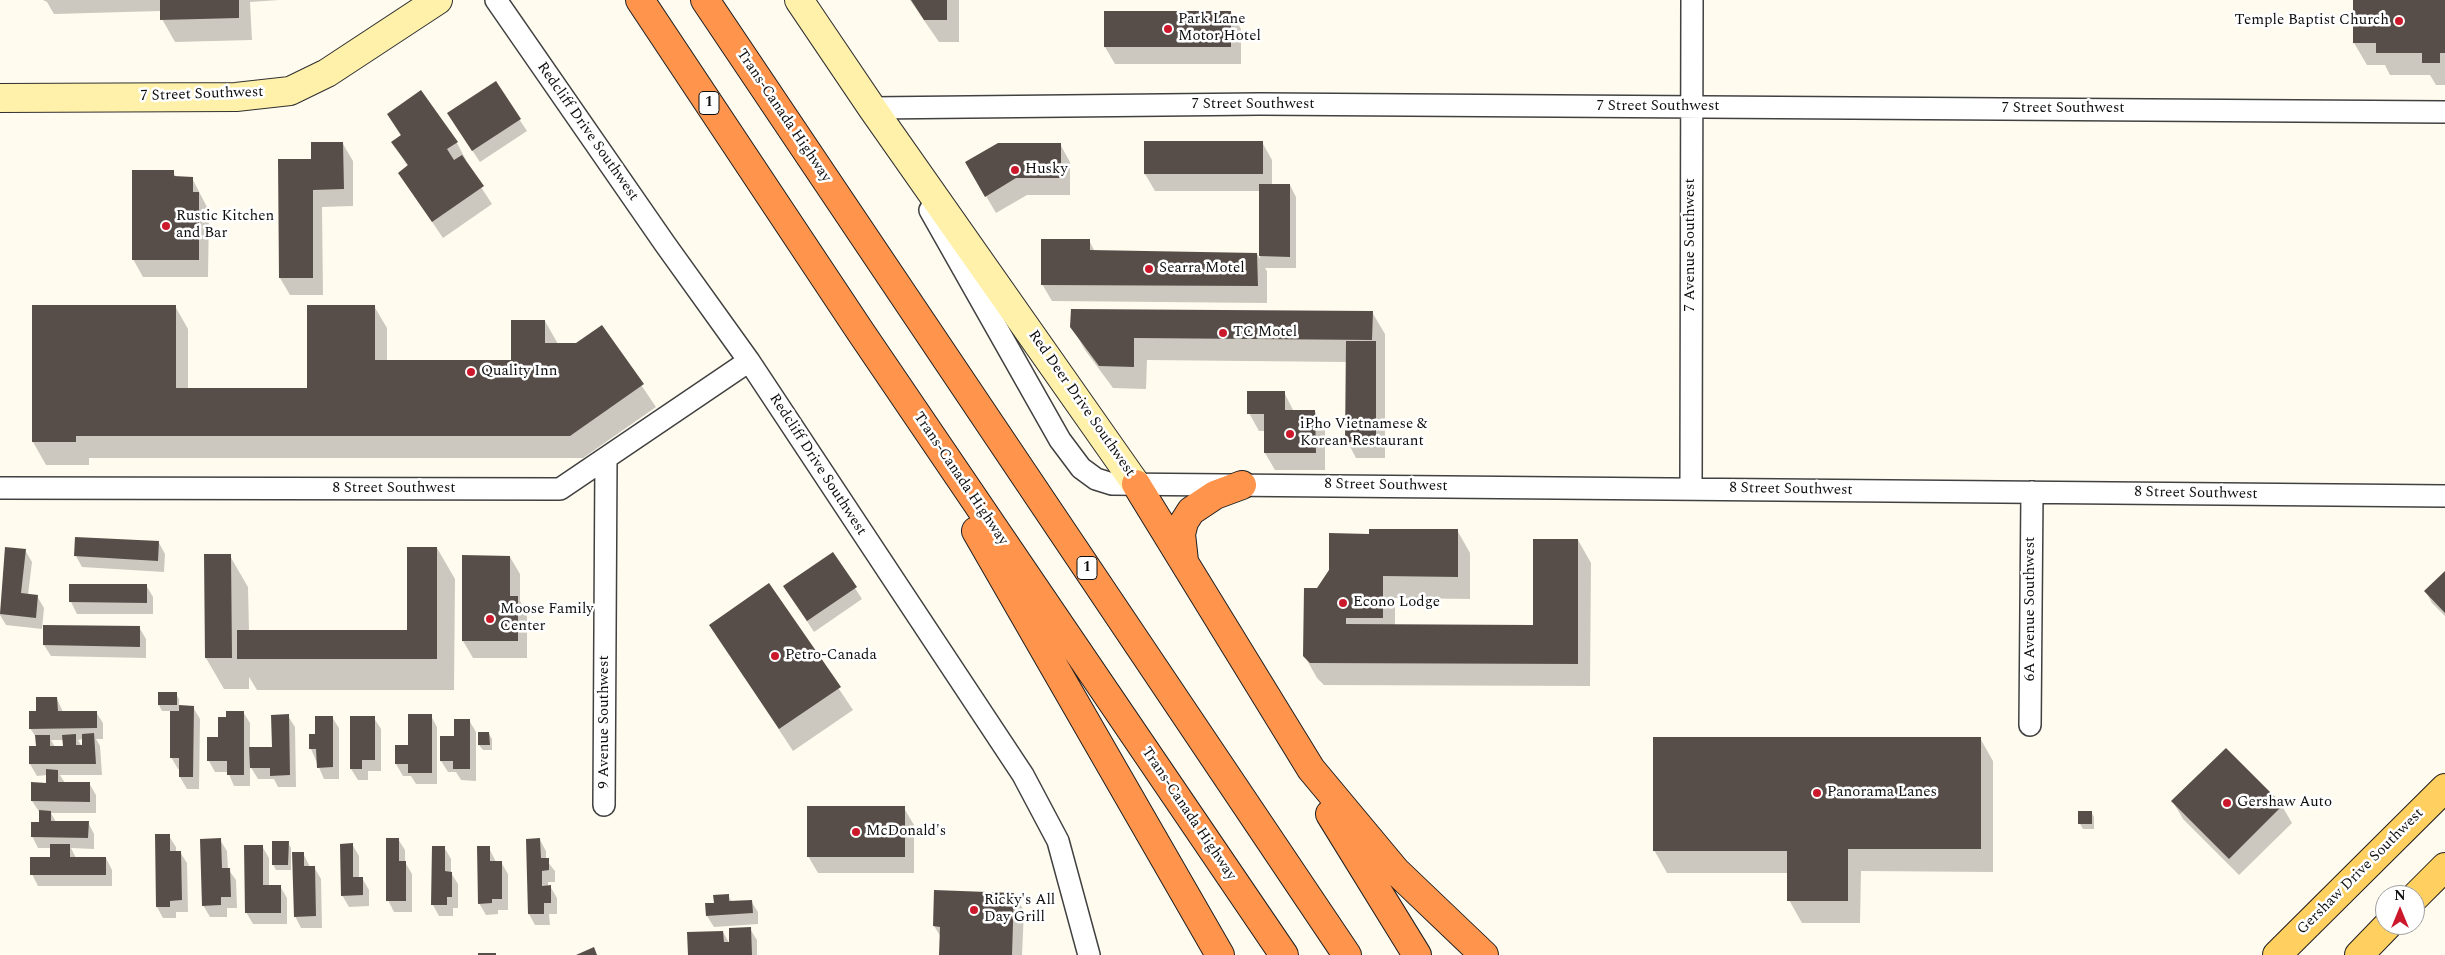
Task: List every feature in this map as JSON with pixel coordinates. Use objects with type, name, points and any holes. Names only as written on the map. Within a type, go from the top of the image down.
[{"type":"highway","name":"Trans-Canada Highway","points":[[640,0],[860,331],[1284,955]]},
{"type":"highway","name":"Trans-Canada Highway","points":[[705,0],[1346,955]]},
{"type":"highway","points":[[860,331],[1220,955]]},
{"type":"highway","points":[[1136,484],[1311,770],[1396,871],[1484,955]]},
{"type":"highway","points":[[1185,565],[1181,534],[1191,511],[1215,495],[1242,485]]},
{"type":"highway","points":[[1311,770],[1328,811],[1417,955]]},
{"type":"main road","name":"Gershaw Drive Southwest","points":[[2277,955],[2445,788]]},
{"type":"main road","points":[[2425,888],[2445,867]]},
{"type":"main road","points":[[2359,955],[2378,935]]},
{"type":"street","name":"7 Street Southwest","points":[[0,98],[236,97],[290,91],[327,73],[438,0]]},
{"type":"street","name":"Redcliff Drive Southwest","points":[[496,0],[749,361],[1023,775],[1058,841],[1089,955]]},
{"type":"street","name":"Red Deer Drive Southwest","points":[[799,0],[872,108],[1136,484]]},
{"type":"street","name":"7 Avenue Southwest","points":[[1691,489],[1692,0]]},
{"type":"street","name":"7 Street Southwest","points":[[872,108],[1250,104],[2445,112]]},
{"type":"street","name":"Red Deer Drive Southwest","points":[[872,108],[1060,440],[1081,468],[1096,479],[1112,484],[1136,484]]},
{"type":"street","name":"8 Street Southwest","points":[[0,488],[560,489],[749,361]]},
{"type":"street","name":"9 Avenue Southwest","points":[[604,805],[606,458]]},
{"type":"street","name":"8 Street Southwest","points":[[1136,484],[2445,496]]},
{"type":"street","name":"6A Avenue Southwest","points":[[2030,725],[2032,492]]},
{"type":"building","points":[[160,0],[239,0],[239,18],[160,20]]},
{"type":"building","points":[[911,0],[947,0],[947,20],[924,20]]},
{"type":"building","name":"Temple Baptist Church","points":[[2353,0],[2445,0],[2445,53],[2440,53],[2440,63],[2422,63],[2422,53],[2376,53],[2376,43],[2353,43]]},
{"type":"building","name":"Park Lane Motor Hotel","points":[[1104,11],[1231,11],[1231,47],[1104,47]]},
{"type":"building","points":[[496,81],[521,119],[472,151],[447,113]]},
{"type":"building","points":[[421,90],[458,142],[447,149],[454,160],[462,155],[484,186],[432,222],[398,173],[408,165],[391,142],[401,135],[387,114]]},
{"type":"building","points":[[1144,141],[1263,141],[1263,174],[1144,174]]},
{"type":"building","points":[[311,142],[343,142],[344,189],[313,190],[313,278],[279,278],[278,159],[311,159]]},
{"type":"building","name":"Husky","points":[[998,143],[1061,143],[1061,178],[1016,178],[985,197],[965,162]]},
{"type":"building","name":"Rustic Kitchen and Bar","points":[[132,170],[174,170],[174,176],[193,177],[193,192],[199,192],[199,260],[132,260]]},
{"type":"building","name":"Searra Motel","points":[[1259,184],[1290,184],[1290,257],[1259,256]]},
{"type":"building","name":"Searra Motel","points":[[1041,239],[1090,239],[1090,250],[1257,253],[1258,286],[1041,285]]},
{"type":"building","name":"Quality Inn","points":[[32,305],[176,305],[176,388],[307,388],[307,305],[375,305],[375,360],[511,360],[511,320],[545,320],[545,343],[576,343],[602,325],[644,384],[570,436],[76,436],[76,442],[32,442]]},
{"type":"building","name":"TC Motel","points":[[1071,309],[1373,311],[1372,340],[1134,338],[1134,367],[1099,366],[1070,327]]},
{"type":"building","points":[[1346,341],[1376,341],[1376,442],[1345,442]]},
{"type":"building","name":"iPho Vietnamese & Korean Restaurant","points":[[1247,391],[1285,391],[1285,410],[1315,410],[1316,453],[1264,453],[1264,414],[1247,414]]},
{"type":"building","name":"Econo Lodge","points":[[1369,529],[1458,529],[1458,577],[1383,576],[1383,618],[1346,618],[1346,624],[1533,625],[1533,539],[1578,539],[1578,664],[1310,663],[1303,656],[1304,588],[1317,588],[1329,570],[1329,533],[1369,534]]},
{"type":"building","points":[[75,537],[159,541],[158,561],[74,556]]},
{"type":"building","points":[[5,547],[26,549],[21,593],[38,595],[36,618],[0,614]]},
{"type":"building","points":[[407,547],[437,547],[437,659],[237,659],[237,630],[407,630]]},
{"type":"building","points":[[833,552],[857,587],[807,621],[783,586]]},
{"type":"building","points":[[204,554],[231,554],[232,658],[205,658]]},
{"type":"building","name":"Moose Family Center","points":[[462,555],[510,556],[510,596],[518,596],[518,641],[462,641]]},
{"type":"building","points":[[2445,571],[2445,613],[2424,591]]},
{"type":"building","name":"Petro-Canada","points":[[769,583],[841,687],[779,729],[709,625]]},
{"type":"building","points":[[69,584],[147,584],[147,603],[69,602]]},
{"type":"building","points":[[43,625],[140,626],[140,647],[43,645]]},
{"type":"building","points":[[158,692],[177,692],[177,705],[158,705]]},
{"type":"building","points":[[36,697],[57,697],[58,711],[97,711],[97,728],[29,729],[29,711],[36,711]]},
{"type":"building","points":[[179,705],[194,706],[193,777],[179,777],[179,758],[170,758],[170,711],[179,711]]},
{"type":"building","points":[[226,711],[244,711],[244,775],[227,775],[227,761],[207,761],[207,737],[218,737],[218,717],[226,717]]},
{"type":"building","points":[[289,714],[290,775],[270,776],[270,768],[250,768],[249,747],[272,747],[271,715]]},
{"type":"building","points":[[408,714],[432,714],[432,773],[408,773],[408,764],[395,764],[395,745],[408,745]]},
{"type":"building","points":[[315,716],[333,716],[333,767],[317,768],[316,749],[309,749],[309,734],[315,734]]},
{"type":"building","points":[[350,716],[375,716],[375,760],[362,760],[362,769],[350,769]]},
{"type":"building","points":[[454,719],[470,719],[470,769],[453,769],[453,761],[440,761],[440,736],[454,736]]},
{"type":"building","points":[[478,732],[489,732],[490,745],[478,745]]},
{"type":"building","points":[[94,733],[96,764],[29,764],[29,746],[36,746],[35,735],[50,735],[50,746],[63,746],[62,735],[76,734],[76,745],[82,745],[82,734]]},
{"type":"building","name":"Panorama Lanes","points":[[1653,737],[1981,737],[1981,849],[1848,849],[1848,901],[1787,901],[1787,851],[1653,851]]},
{"type":"building","name":"Gershaw Auto","points":[[2226,748],[2283,805],[2229,859],[2171,801]]},
{"type":"building","points":[[46,769],[58,770],[58,782],[90,782],[90,802],[31,801],[31,782],[46,783]]},
{"type":"building","name":"McDonald's","points":[[807,806],[905,806],[905,857],[807,857]]},
{"type":"building","points":[[39,810],[51,811],[51,821],[89,821],[88,838],[31,837],[31,822],[39,822]]},
{"type":"building","points":[[2078,811],[2092,811],[2092,824],[2078,824]]},
{"type":"building","points":[[155,834],[170,834],[170,851],[181,851],[182,900],[170,901],[170,907],[156,907]]},
{"type":"building","points":[[221,838],[222,868],[230,868],[231,897],[221,897],[221,905],[202,906],[200,839]]},
{"type":"building","points":[[386,838],[399,838],[399,861],[406,861],[406,901],[386,901]]},
{"type":"building","points":[[540,838],[541,858],[549,858],[549,870],[542,871],[542,886],[551,885],[551,903],[544,903],[544,914],[528,914],[526,839]]},
{"type":"building","points":[[272,841],[289,841],[288,865],[272,865]]},
{"type":"building","points":[[353,843],[353,877],[363,877],[363,895],[341,896],[340,844]]},
{"type":"building","points":[[50,844],[70,844],[70,857],[106,857],[106,875],[30,875],[30,857],[50,857]]},
{"type":"building","points":[[244,845],[263,845],[263,885],[281,885],[281,913],[245,913]]},
{"type":"building","points":[[432,846],[445,846],[445,871],[452,872],[452,897],[447,897],[447,905],[431,905]]},
{"type":"building","points":[[477,846],[490,846],[490,861],[502,861],[502,899],[492,899],[492,903],[478,904]]},
{"type":"building","points":[[292,852],[304,852],[304,866],[315,866],[316,916],[294,917]]},
{"type":"building","name":"Ricky's All Day Grill","points":[[934,890],[1014,893],[1012,955],[939,955],[940,927],[933,926]]},
{"type":"building","points":[[729,894],[729,901],[752,900],[753,913],[706,916],[705,903],[714,903],[713,895]]},
{"type":"building","points":[[751,927],[752,955],[688,955],[687,932],[723,931],[724,942],[729,942],[729,928]]},
{"type":"building","points":[[594,947],[597,955],[576,955]]},
{"type":"building","points":[[478,953],[496,953],[496,955],[478,955]]},
{"type":"place","name":"Temple Baptist Church","points":[[2399,21]]},
{"type":"place","name":"Park Lane Motor Hotel","points":[[1168,29]]},
{"type":"place","name":"Husky","points":[[1015,170]]},
{"type":"place","name":"Rustic Kitchen and Bar","points":[[166,226]]},
{"type":"place","name":"Searra Motel","points":[[1149,269]]},
{"type":"place","name":"TC Motel","points":[[1223,333]]},
{"type":"place","name":"Quality Inn","points":[[471,372]]},
{"type":"place","name":"iPho Vietnamese & Korean Restaurant","points":[[1290,434]]},
{"type":"place","name":"Econo Lodge","points":[[1343,603]]},
{"type":"place","name":"Moose Family Center","points":[[490,619]]},
{"type":"place","name":"Petro-Canada","points":[[775,656]]},
{"type":"place","name":"Panorama Lanes","points":[[1817,793]]},
{"type":"place","name":"Gershaw Auto","points":[[2227,803]]},
{"type":"place","name":"McDonald's","points":[[856,832]]},
{"type":"place","name":"Ricky's All Day Grill","points":[[974,910]]}]
